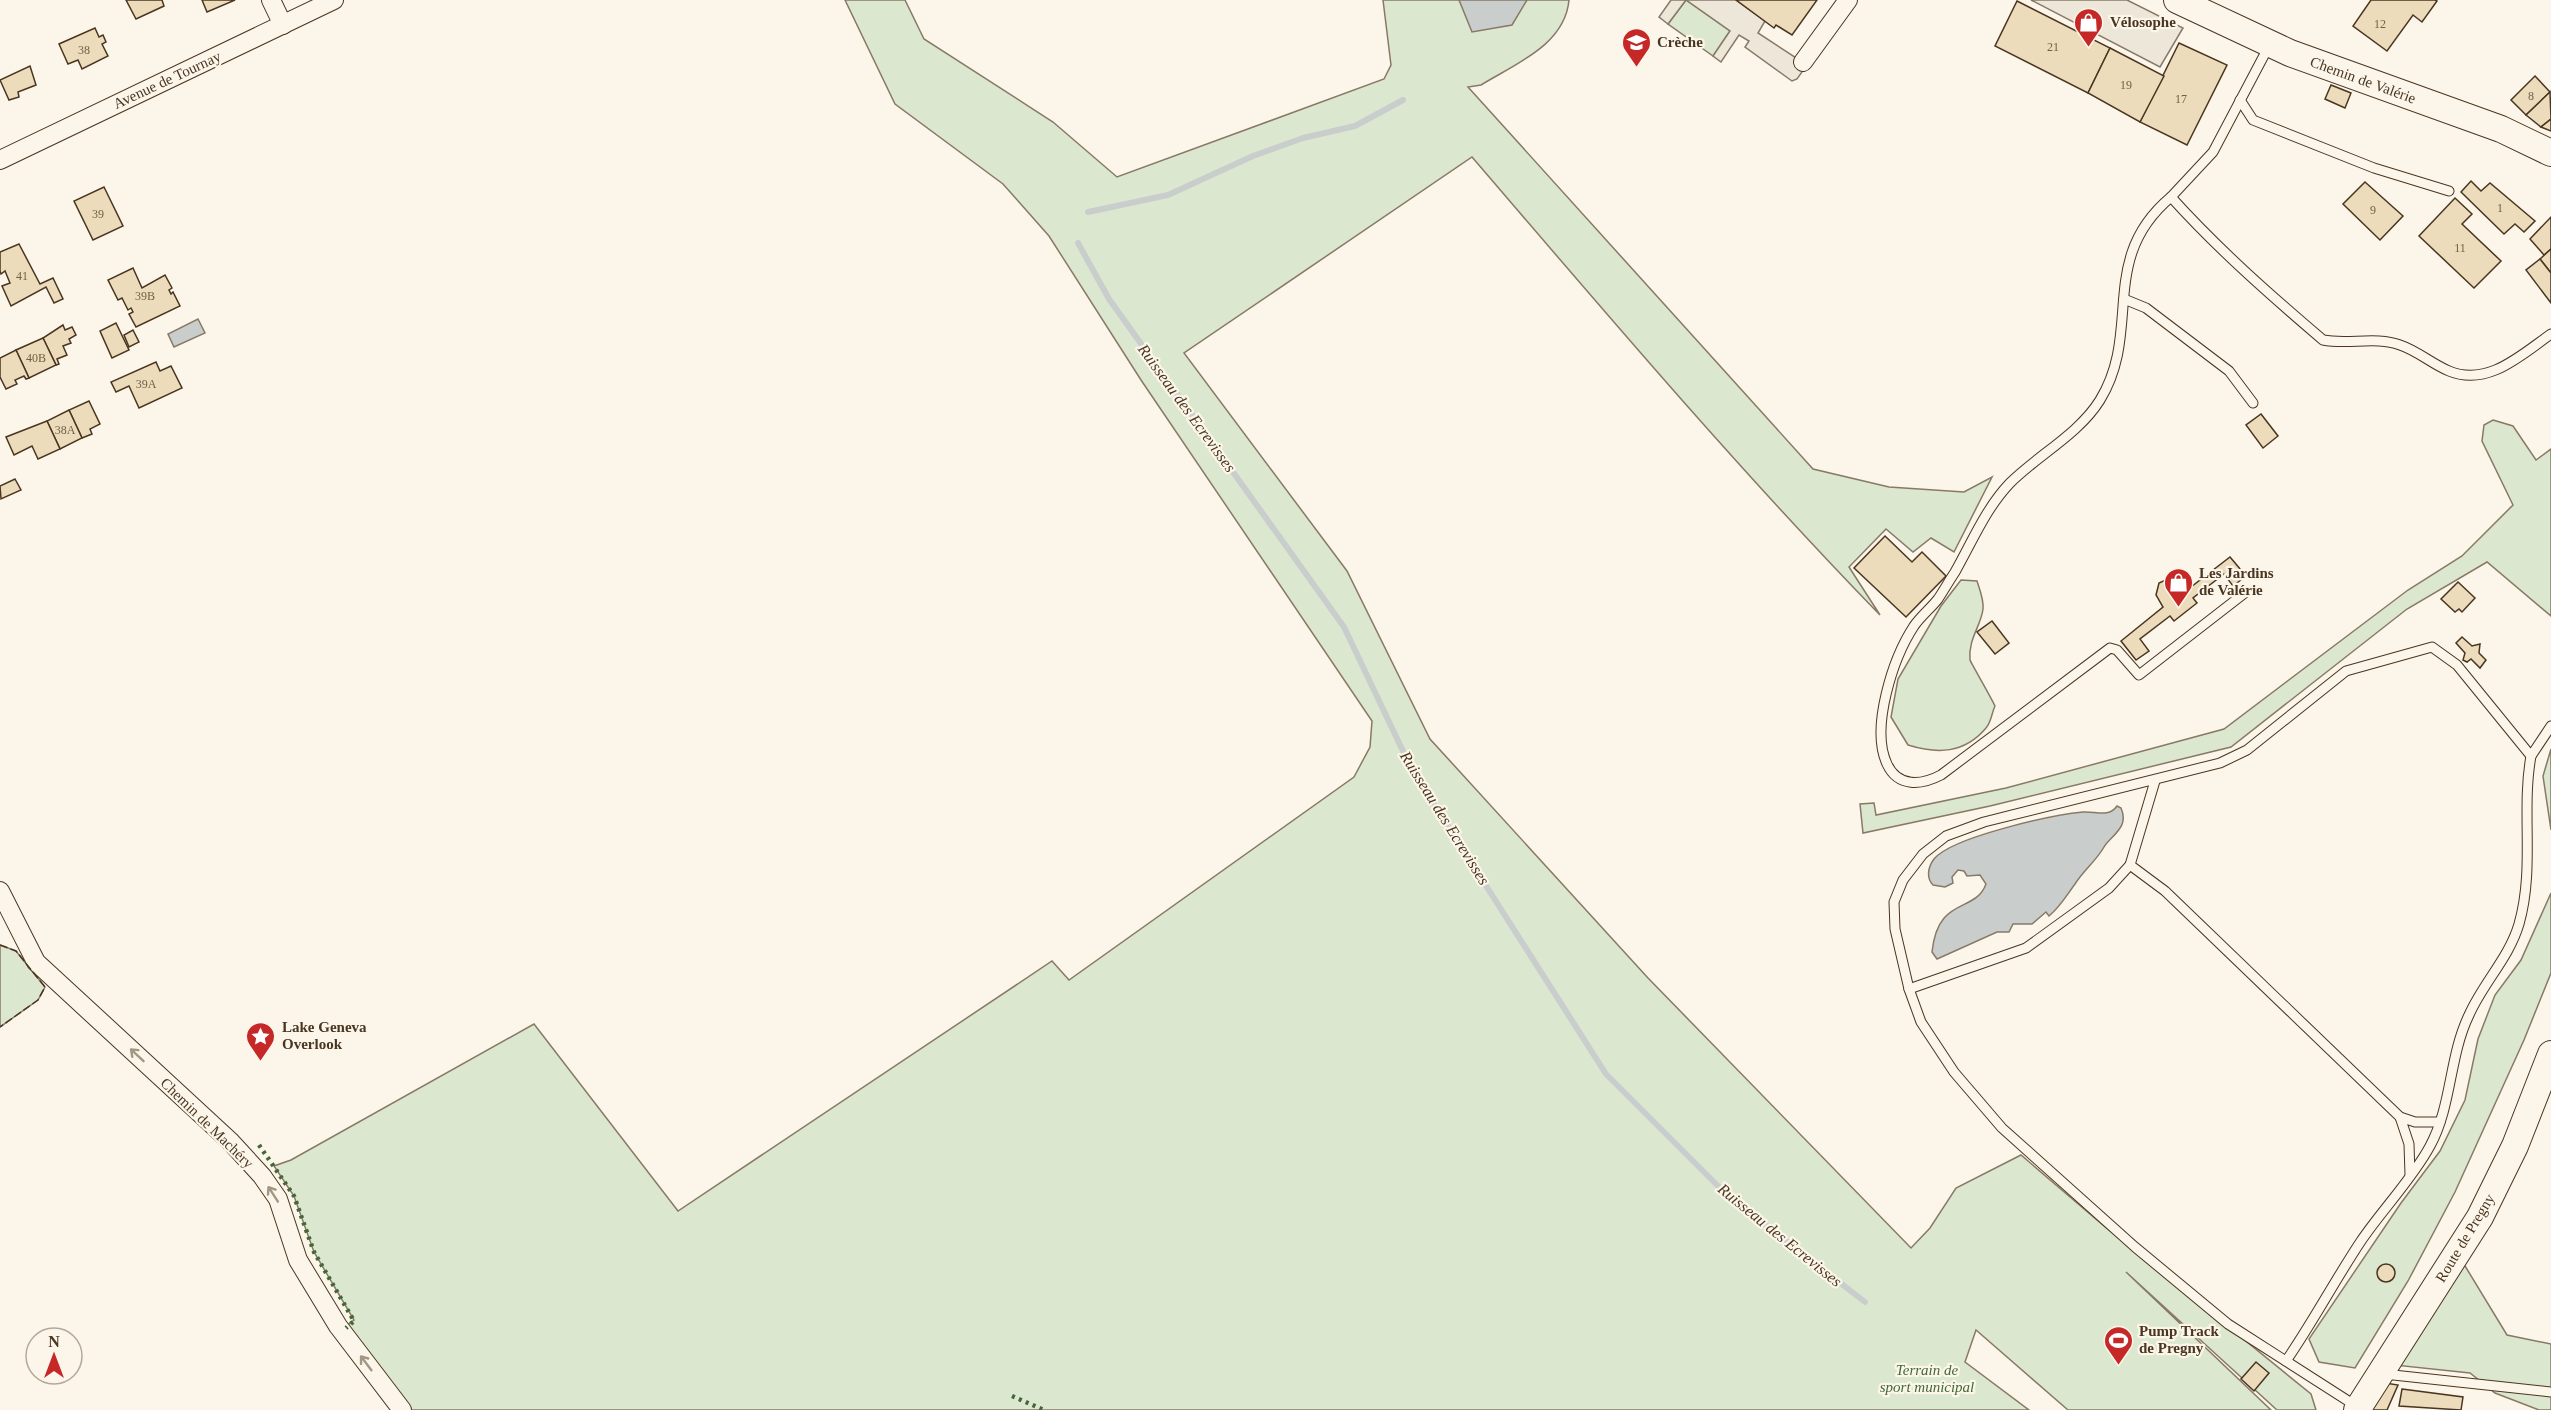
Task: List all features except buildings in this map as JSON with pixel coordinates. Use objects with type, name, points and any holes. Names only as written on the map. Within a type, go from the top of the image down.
[{"type":"street","points":[[271,0],[283,25]]},
{"type":"street","name":"Avenue de Tournay","points":[[1,158],[334,0]]},
{"type":"street","points":[[1803,62],[1848,0]]},
{"type":"street","name":"Chemin de Valérie","points":[[2178,0],[2270,44],[2366,82],[2500,129],[2551,153]]},
{"type":"street","name":"Chemin de Machéry","points":[[0,891],[36,962],[230,1141],[262,1176],[278,1199],[298,1260],[338,1326],[402,1410]]},
{"type":"street","name":"Route de Pregny","points":[[2357,1409],[2480,1217],[2515,1146],[2551,1054]]},
{"type":"lane","points":[[2246,592],[2139,675],[2117,650],[2110,648],[1941,775],[1927,783],[1909,783],[1897,777],[1887,765],[1882,741],[1881,714],[1889,682],[1914,626],[1938,599],[1994,501],[2010,483],[2099,402],[2113,377],[2127,265],[2136,236],[2149,217],[2213,152],[2270,44]]},
{"type":"lane","points":[[2240,100],[2253,120],[2374,168],[2449,191]]},
{"type":"lane","points":[[2171,196],[2240,268],[2323,340],[2334,342],[2385,341],[2402,345],[2449,371],[2485,376],[2510,363],[2551,334]]},
{"type":"lane","points":[[2124,299],[2146,308],[2229,371],[2253,403]]},
{"type":"lane","points":[[2357,1409],[2228,1324],[2134,1247],[2002,1128],[1954,1072],[1919,1017],[1909,989],[1895,929],[1894,902],[1910,867],[1934,844],[1955,831],[2155,781],[2220,762],[2247,750],[2333,679],[2351,668],[2432,647],[2457,665],[2532,756]]},
{"type":"lane","points":[[2286,1361],[2360,1243],[2430,1146],[2440,1122],[2454,1061],[2468,1017],[2508,951],[2519,923],[2529,851],[2528,783],[2532,756],[2551,726]]},
{"type":"lane","points":[[1909,989],[2026,948],[2109,888],[2130,865],[2155,781]]},
{"type":"lane","points":[[2130,865],[2165,891],[2400,1117],[2407,1133],[2410,1175]]},
{"type":"lane","points":[[2400,1117],[2415,1122],[2440,1122]]},
{"type":"lane","points":[[2379,1373],[2551,1392]]},
{"type":"green space","name":"Terrain de sport municipal","points":[[845,0],[905,0],[924,39],[1053,122],[1117,177],[1384,79],[1391,65],[1383,0],[1569,0],[1565,16],[1558,29],[1536,52],[1481,85],[1468,87],[1813,469],[1889,487],[1964,492],[1992,477],[1954,552],[1931,538],[1913,552],[1886,529],[1849,567],[1880,615],[1723,446],[1472,157],[1184,353],[1347,571],[1430,739],[1648,978],[1911,1248],[1930,1228],[1956,1188],[2021,1155],[2104,1226],[2311,1394],[2316,1410],[2277,1410],[2126,1272],[2271,1410],[2068,1410],[1976,1330],[1965,1362],[2029,1410],[410,1410],[345,1327],[354,1320],[314,1252],[294,1196],[274,1166],[291,1160],[534,1024],[678,1211],[1052,961],[1069,980],[1354,777],[1370,747],[1372,721],[1141,380],[1049,236],[1003,184],[895,104]]},
{"type":"green space","points":[[1686,0],[1730,31],[1713,56],[1668,24]]},
{"type":"green space","points":[[2493,420],[2513,426],[2536,460],[2551,449],[2551,616],[2487,562],[2407,609],[2231,747],[1990,806],[1863,833],[1860,804],[1874,803],[1876,815],[2006,788],[2224,729],[2408,590],[2462,556],[2513,505],[2482,441],[2484,425]]},
{"type":"green space","points":[[1961,580],[1977,581],[1982,595],[1983,609],[1971,646],[1970,660],[1995,706],[1986,728],[1969,743],[1950,750],[1929,750],[1908,745],[1891,717],[1898,679],[1941,606]]},
{"type":"green space","points":[[2551,749],[2551,830],[2543,776]]},
{"type":"green space","points":[[2551,893],[2551,973],[2524,1040],[2455,1192],[2408,1281],[2355,1368],[2319,1362],[2309,1339],[2401,1203],[2440,1151],[2465,1100],[2478,1039],[2495,995],[2521,960]]},
{"type":"green space","points":[[0,945],[16,951],[45,987],[38,1000],[0,1027]]},
{"type":"green space","points":[[2462,1261],[2507,1335],[2551,1344],[2551,1410],[2539,1410],[2495,1393],[2470,1373],[2394,1365]]},
{"type":"shaded area","points":[[1459,0],[1527,0],[1512,25],[1472,32]]},
{"type":"shaded area","points":[[1671,0],[1686,0],[1668,24],[1659,17]]},
{"type":"shaded area","points":[[1686,0],[1736,0],[1765,21],[1758,33],[1807,65],[1797,79],[1792,81],[1745,47],[1749,41],[1739,35],[1721,62],[1713,56],[1730,31]]},
{"type":"shaded area","points":[[2031,0],[2127,0],[2183,28],[2160,67]]},
{"type":"shaded area","points":[[198,319],[205,333],[174,347],[168,334]]},
{"type":"shaded area","points":[[2117,806],[2121,808],[2123,815],[2118,831],[2049,916],[2046,912],[2032,924],[2013,924],[2009,932],[1997,932],[1937,959],[1932,952],[1941,922],[1949,913],[1974,899],[1986,884],[1980,875],[1967,876],[1964,871],[1958,870],[1952,877],[1953,883],[1945,887],[1933,885],[1929,879],[1929,872],[1934,859],[1961,843],[2004,828],[2068,814],[2106,813]]},
{"type":"waterway","name":"Ruisseau des Ecrevisses","points":[[1088,212],[1168,195],[1253,156],[1303,138],[1355,126],[1403,100]]},
{"type":"waterway","name":"Ruisseau des Ecrevisses","points":[[1078,243],[1109,299],[1344,627],[1411,768],[1606,1074],[1728,1196],[1865,1302]]},
{"type":"hedge","points":[[259,1145],[294,1196],[314,1252],[354,1321],[346,1328]]},
{"type":"hedge","points":[[1012,1396],[1044,1410]]},
{"type":"fence","points":[[0,945],[16,951],[45,987],[38,1000],[0,1027]]},
{"type":"place","name":"Vélosophe","points":[[2089,48]]},
{"type":"place","name":"Crèche","points":[[1636,68]]},
{"type":"place","name":"Les Jardins de Valérie","points":[[2178,608]]},
{"type":"place","name":"Lake Geneva Overlook","points":[[261,1062]]},
{"type":"place","name":"Pump Track de Pregny","points":[[2118,1366]]}]
